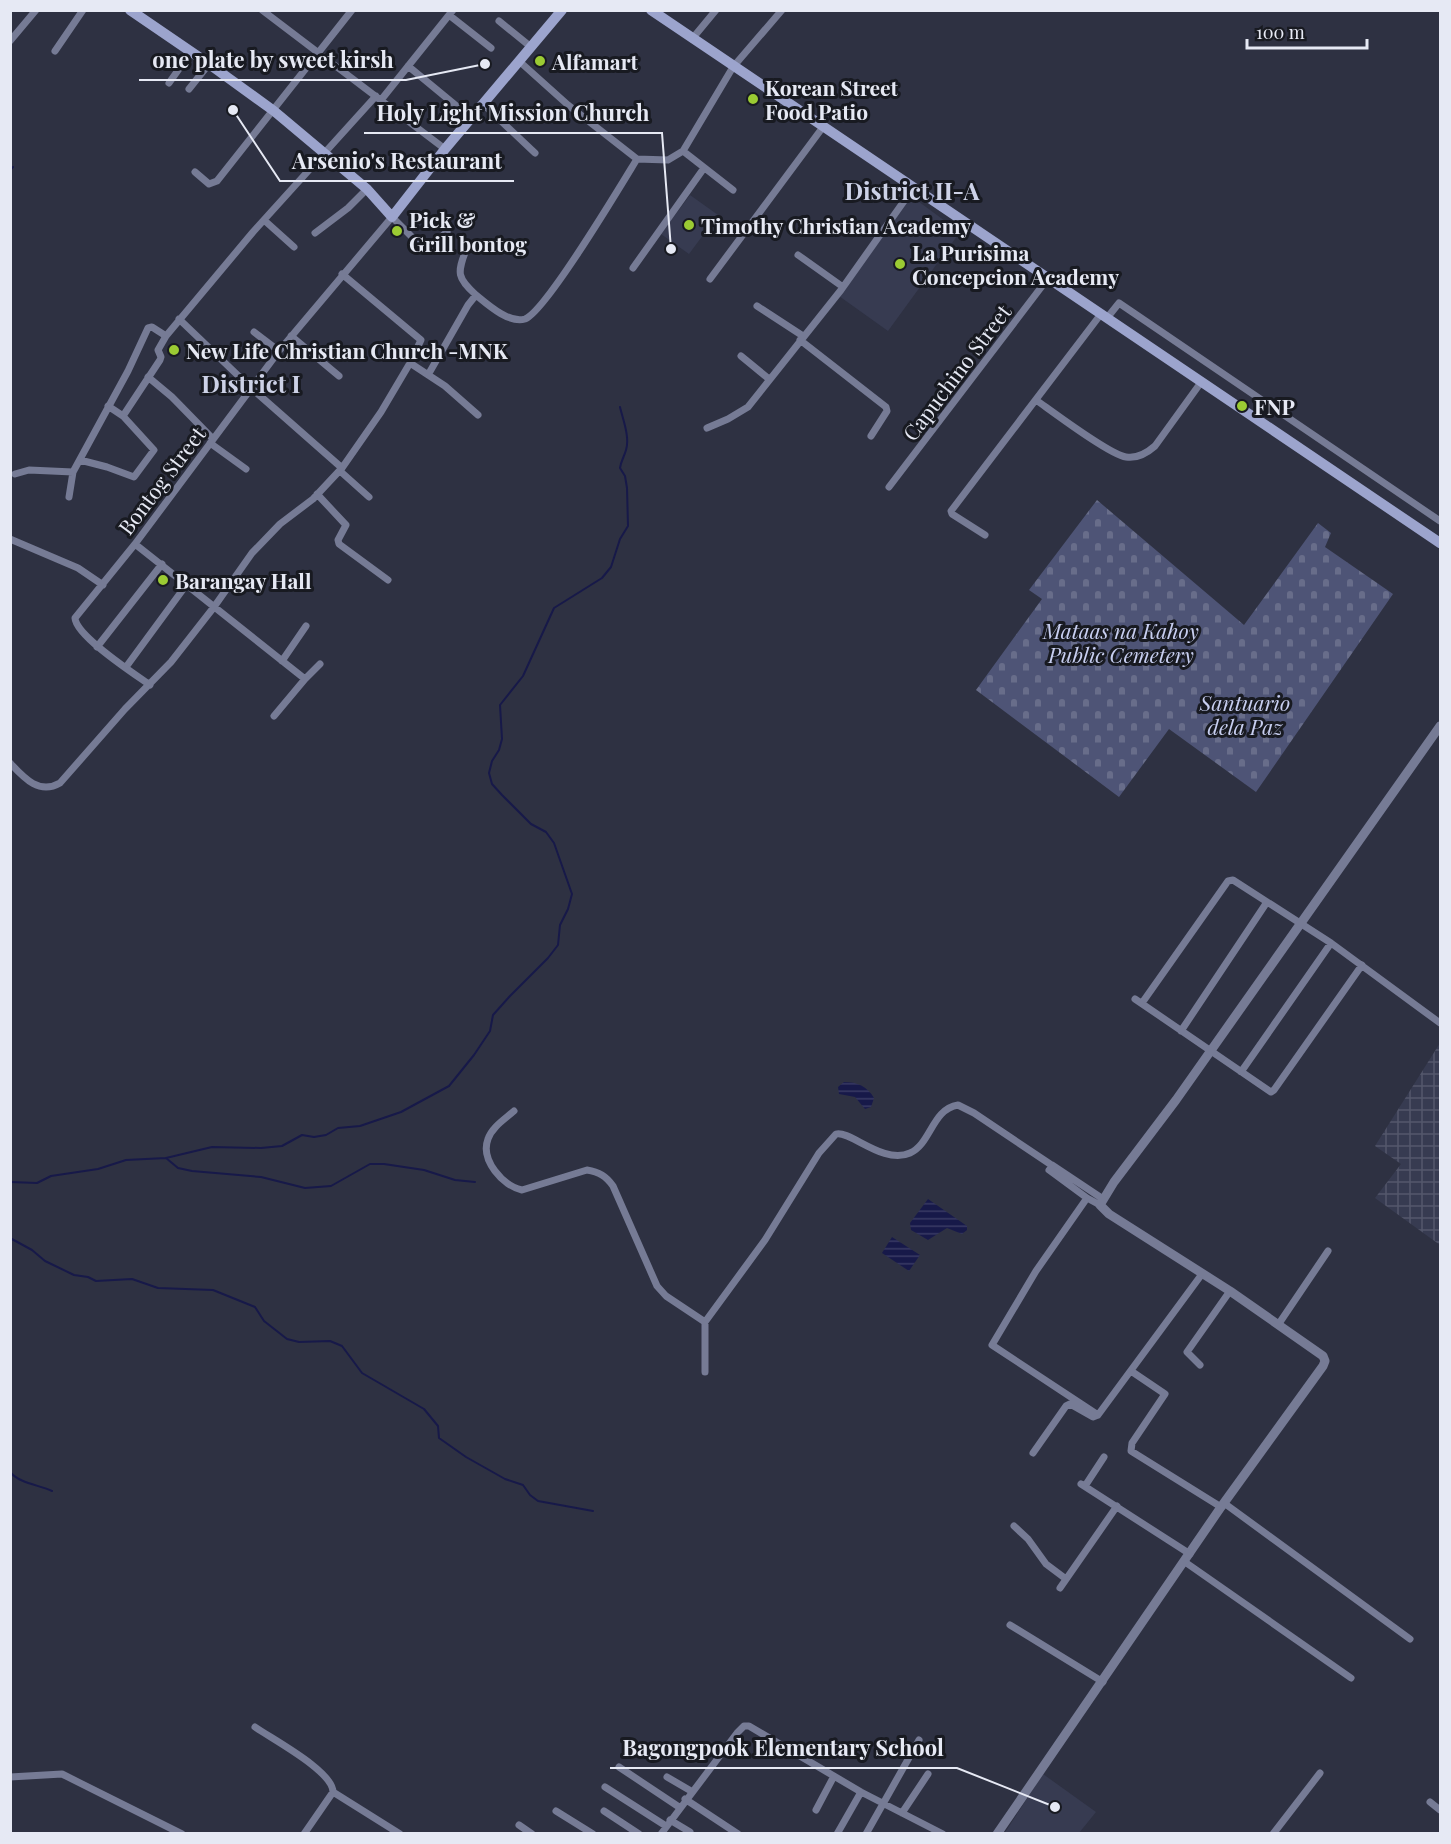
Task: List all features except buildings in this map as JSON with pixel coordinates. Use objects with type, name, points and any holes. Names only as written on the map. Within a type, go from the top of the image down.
[{"type":"main road","points":[[130,10],[145,15],[191,52],[274,111],[367,189],[392,217],[445,149],[562,10]]},
{"type":"main road","points":[[651,10],[1440,543]]},
{"type":"street","points":[[10,41],[36,10]]},
{"type":"street","points":[[55,51],[83,10]]},
{"type":"street","points":[[262,10],[445,149]]},
{"type":"street","points":[[195,172],[208,184],[214,183],[274,111],[352,10]]},
{"type":"street","points":[[692,39],[716,10]]},
{"type":"street","points":[[519,61],[568,105],[636,159],[668,160],[683,151],[734,67],[782,10]]},
{"type":"street","points":[[123,416],[161,358],[158,350],[178,319],[324,154],[408,66],[451,13],[491,48]]},
{"type":"street","points":[[499,21],[531,47]]},
{"type":"street","points":[[169,83],[191,52]]},
{"type":"street","points":[[189,89],[209,64]]},
{"type":"street","points":[[408,66],[471,118]]},
{"type":"street","points":[[483,104],[535,153]]},
{"type":"street","points":[[710,279],[823,127]]},
{"type":"street","points":[[683,151],[733,190]]},
{"type":"street","points":[[466,250],[461,262],[460,277],[463,283],[491,307],[509,317],[520,320],[530,316],[574,258],[636,159]]},
{"type":"street","points":[[633,268],[704,168]]},
{"type":"street","points":[[707,428],[748,407],[843,287],[914,187]]},
{"type":"street","points":[[315,233],[348,208],[367,189]]},
{"type":"street","points":[[392,217],[425,250],[447,232]]},
{"type":"street","name":"Bontog Street","points":[[97,647],[76,625],[75,618],[135,544],[250,387],[342,274],[392,217]]},
{"type":"street","points":[[264,220],[294,247]]},
{"type":"street","points":[[798,255],[843,287]]},
{"type":"street","points":[[10,762],[36,786],[47,788],[60,783],[150,685],[214,607],[252,553],[280,524],[317,494],[341,470],[371,427],[411,363],[420,338],[342,274]]},
{"type":"street","name":"Capuchino Street","points":[[890,487],[1049,277]]},
{"type":"street","points":[[428,375],[476,295]]},
{"type":"street","points":[[985,535],[952,514],[951,511],[1036,400],[1104,316],[1119,303],[1440,521]]},
{"type":"street","points":[[757,306],[801,338],[886,407],[887,411],[871,436]]},
{"type":"street","points":[[178,319],[369,497]]},
{"type":"street","points":[[69,497],[73,472],[148,328],[152,327],[166,336]]},
{"type":"street","points":[[254,332],[279,351]]},
{"type":"street","points":[[291,336],[339,376]]},
{"type":"street","points":[[741,356],[769,379]]},
{"type":"street","points":[[411,363],[465,402],[478,415]]},
{"type":"street","points":[[148,377],[172,397],[212,441],[246,470]]},
{"type":"street","points":[[1036,400],[1118,456],[1136,457],[1147,453],[1155,446],[1202,381]]},
{"type":"street","points":[[80,460],[134,477],[154,448],[123,416],[108,406]]},
{"type":"street","points":[[15,474],[29,470],[73,472]]},
{"type":"street","points":[[317,494],[346,525],[338,540],[339,544],[388,580]]},
{"type":"street","points":[[10,539],[78,568],[103,585]]},
{"type":"street","points":[[135,544],[188,584],[305,680]]},
{"type":"street","points":[[150,685],[97,647],[162,564]]},
{"type":"street","points":[[126,667],[188,584]]},
{"type":"street","points":[[282,661],[306,626]]},
{"type":"street","points":[[274,716],[320,664]]},
{"type":"street","points":[[1102,1202],[1440,726]]},
{"type":"street","points":[[1142,1004],[1228,881],[1233,880],[1362,965],[1440,1023]]},
{"type":"street","points":[[1181,1031],[1267,902]]},
{"type":"street","points":[[1241,1072],[1331,944]]},
{"type":"street","points":[[1135,999],[1268,1091],[1274,1090],[1362,965]]},
{"type":"street","points":[[705,1372],[705,1322],[770,1233],[819,1153],[836,1134],[843,1133],[865,1146],[886,1154],[909,1154],[916,1149],[945,1110],[958,1105],[974,1113],[1039,1158],[1087,1198],[1102,1202]]},
{"type":"street","points":[[514,1111],[497,1125],[488,1139],[486,1154],[495,1172],[513,1188],[522,1190],[587,1170],[608,1178],[657,1286],[666,1296],[705,1322]]},
{"type":"street","points":[[997,1833],[1325,1361],[1323,1356],[1230,1291],[1109,1214],[1102,1202],[1049,1167]]},
{"type":"street","points":[[1087,1198],[1036,1271],[992,1345],[1098,1415]]},
{"type":"street","points":[[1278,1325],[1328,1251]]},
{"type":"street","points":[[1033,1453],[1066,1406],[1070,1404],[1093,1417],[1098,1415],[1202,1274]]},
{"type":"street","points":[[1200,1365],[1187,1352],[1230,1291]]},
{"type":"street","points":[[1131,1371],[1165,1394],[1132,1443],[1131,1451],[1223,1505],[1410,1639]]},
{"type":"street","points":[[1104,1457],[1083,1485],[1117,1506],[1351,1678]]},
{"type":"street","points":[[1060,1588],[1117,1506]]},
{"type":"street","points":[[1014,1526],[1028,1539],[1046,1564],[1066,1579]]},
{"type":"street","points":[[1010,1625],[1102,1682]]},
{"type":"street","points":[[661,1833],[737,1732],[744,1726],[749,1726],[861,1792],[944,1833]]},
{"type":"street","points":[[255,1727],[319,1770],[331,1783],[333,1792],[395,1832]]},
{"type":"street","points":[[866,1833],[919,1740]]},
{"type":"street","points":[[619,1767],[679,1808]]},
{"type":"street","points":[[1273,1833],[1320,1773]]},
{"type":"street","points":[[10,1777],[62,1774],[182,1833]]},
{"type":"street","points":[[902,1813],[928,1774]]},
{"type":"street","points":[[816,1810],[834,1776]]},
{"type":"street","points":[[667,1777],[691,1791]]},
{"type":"street","points":[[605,1787],[668,1823],[690,1832]]},
{"type":"street","points":[[304,1833],[333,1792]]},
{"type":"street","points":[[837,1833],[861,1792]]},
{"type":"street","points":[[685,1799],[738,1833]]},
{"type":"street","points":[[1430,1802],[1440,1810]]},
{"type":"street","points":[[556,1811],[593,1833]]},
{"type":"street","points":[[604,1811],[639,1833]]},
{"type":"street","points":[[519,1826],[532,1833]]},
{"type":"shaded area","name":"Timothy Christian Academy","points":[[690,195],[718,215],[689,254],[661,234]]},
{"type":"shaded area","name":"La Purisima Concepcion Academy","points":[[911,196],[960,232],[888,331],[839,296]]},
{"type":"shaded area","points":[[1440,1043],[1440,1245],[1375,1198],[1401,1164],[1375,1146]]},
{"type":"shaded area","points":[[844,1082],[857,1084],[868,1090],[874,1098],[871,1107],[865,1109],[855,1097],[839,1094],[838,1087]]},
{"type":"shaded area","points":[[928,1199],[967,1226],[967,1230],[962,1234],[947,1228],[928,1240],[911,1230],[910,1223]]},
{"type":"shaded area","points":[[892,1237],[920,1255],[909,1271],[882,1253]]},
{"type":"shaded area","points":[[1043,1774],[1096,1812],[1079,1833],[1004,1834]]},
{"type":"green space","name":"Mataas na Kahoy Public Cemetery","points":[[1097,500],[1244,625],[1318,523],[1331,533],[1325,547],[1393,594],[1256,792],[1169,729],[1119,797],[976,690],[1042,599],[1029,590]]},
{"type":"waterway","points":[[10,170],[13,167]]},
{"type":"waterway","points":[[166,1158],[212,1147],[282,1146],[302,1135],[314,1137],[326,1135],[338,1128],[360,1126],[401,1112],[449,1086],[490,1031],[493,1015],[558,945],[560,925],[572,894],[554,843],[546,832],[531,824],[502,795],[492,784],[489,773],[502,739],[500,705],[523,676],[554,608],[602,578],[611,567],[620,539],[628,526],[627,488],[625,476],[620,468],[627,440],[620,407]]},
{"type":"waterway","points":[[10,1182],[37,1183],[51,1176],[98,1169],[126,1160],[166,1158],[178,1168],[261,1177],[305,1188],[331,1186],[370,1164],[424,1170],[455,1180],[475,1182]]},
{"type":"waterway","points":[[10,1238],[32,1250],[45,1261],[74,1275],[96,1281],[132,1279],[158,1288],[213,1290],[255,1307],[264,1321],[287,1339],[299,1342],[330,1341],[342,1346],[362,1373],[424,1409],[438,1426],[439,1438],[466,1457],[505,1479],[523,1485],[538,1501],[593,1511]]},
{"type":"waterway","points":[[10,1472],[24,1481],[52,1491]]},
{"type":"place","name":"Alfamart","points":[[540,61]]},
{"type":"place","name":"one plate by sweet kirsh","points":[[485,64]]},
{"type":"place","name":"Korean Street Food Patio","points":[[753,99]]},
{"type":"place","name":"Arsenio's Restaurant","points":[[233,110]]},
{"type":"place","name":"Timothy Christian Academy","points":[[689,225]]},
{"type":"place","name":"Pick & Grill bontog","points":[[397,231]]},
{"type":"place","name":"Holy Light Mission Church","points":[[671,249]]},
{"type":"place","name":"La Purisima Concepcion Academy","points":[[900,264]]},
{"type":"place","name":"New Life Christian Church -MNK","points":[[174,350]]},
{"type":"place","name":"FNP","points":[[1242,406]]},
{"type":"place","name":"Barangay Hall","points":[[163,580]]},
{"type":"place","name":"Bagongpook Elementary School","points":[[1055,1807]]},
{"type":"district","name":"District II-A","points":[[912,190]]},
{"type":"district","name":"District I","points":[[251,383]]},
{"type":"park label","name":"Santuario dela Paz","points":[[1245,714]]}]
